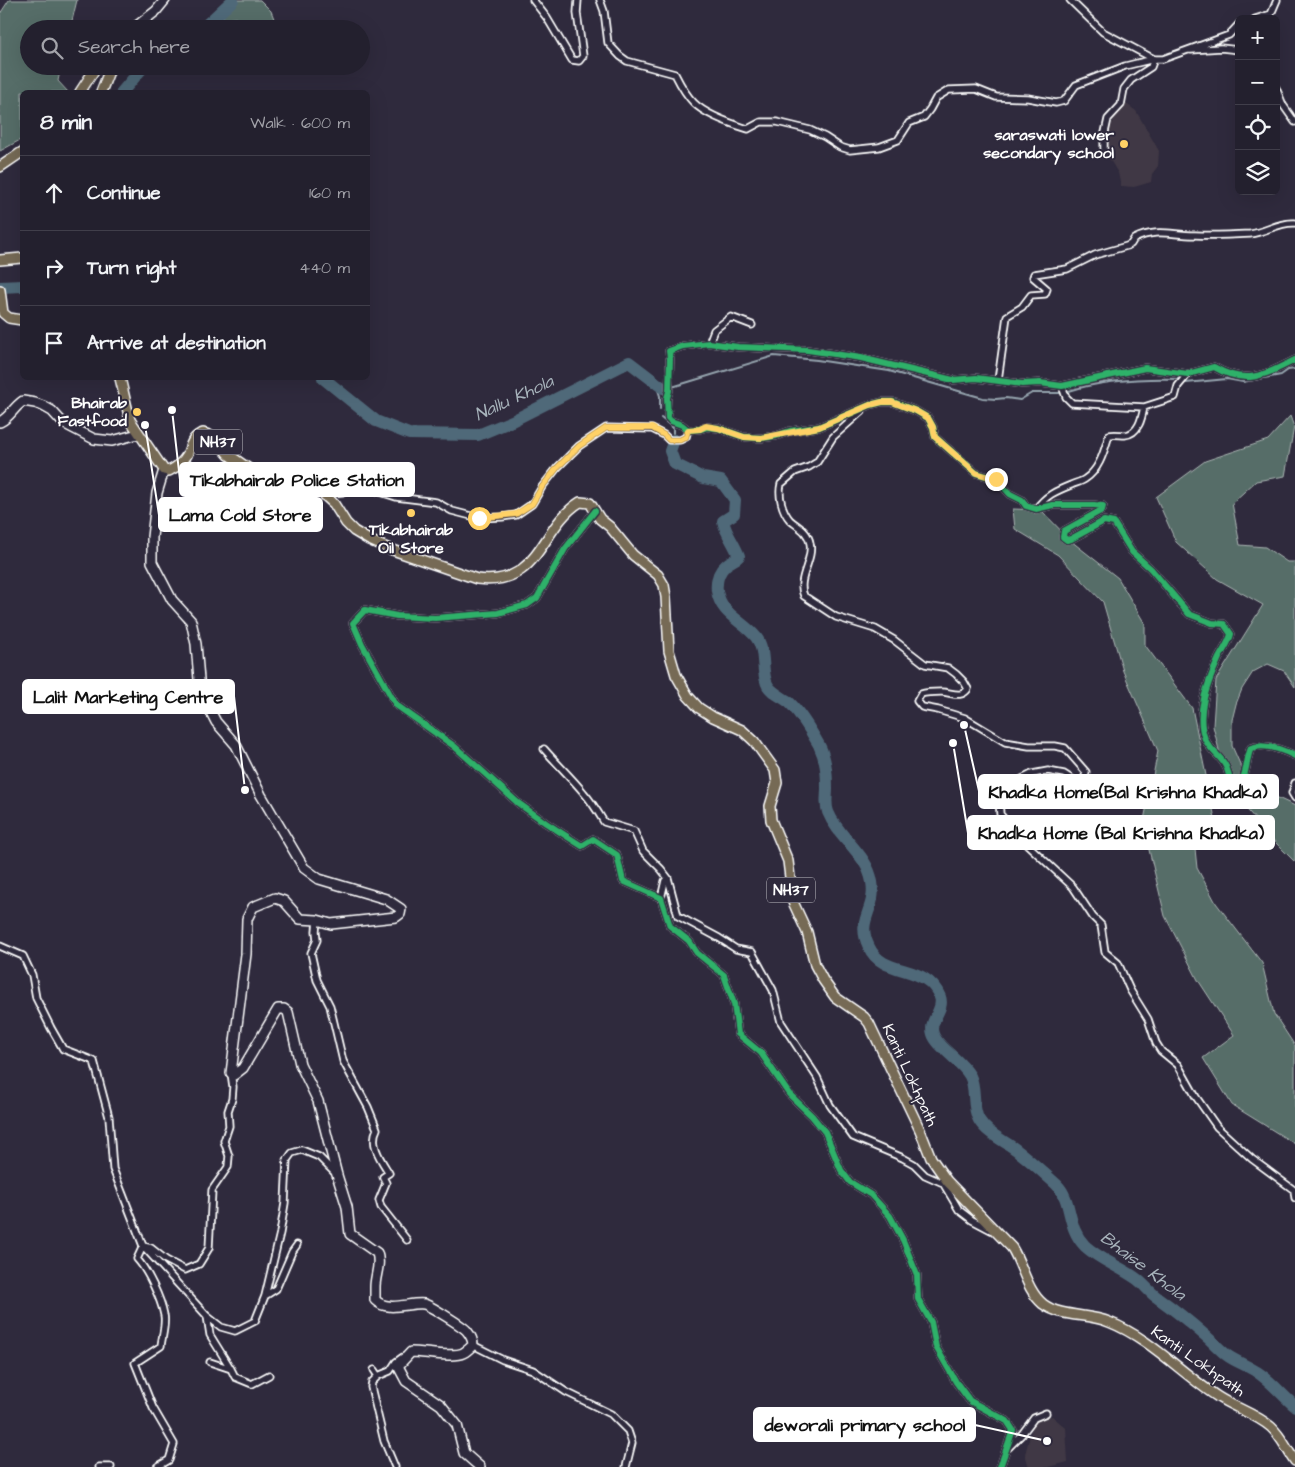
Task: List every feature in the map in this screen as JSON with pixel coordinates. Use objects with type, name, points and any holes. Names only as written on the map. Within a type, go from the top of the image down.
[{"type":"main road","points":[[81,90],[91,75]]},
{"type":"main road","points":[[102,90],[108,75]]},
{"type":"main road","points":[[0,167],[20,153]]},
{"type":"main road","points":[[0,260],[20,258]]},
{"type":"main road","points":[[0,290],[3,313],[9,318],[20,320]]},
{"type":"main road","points":[[120,380],[128,415],[138,434],[164,470]]},
{"type":"main road","name":"NH37","points":[[164,470],[169,471],[178,467],[195,437],[203,433],[210,435],[229,455],[252,471],[288,481],[323,494],[334,504],[350,527],[369,540],[459,573],[492,581],[503,579],[525,568],[538,553],[565,514],[575,505],[587,501],[595,510]]},
{"type":"main road","name":"Kanti Lokhpath","points":[[595,510],[626,547],[658,575],[664,585],[668,651],[676,675],[688,696],[699,708],[713,717],[742,730],[754,741],[775,770],[777,783],[770,806],[771,820],[788,861],[793,902],[807,932],[819,973],[835,997],[864,1017],[869,1023],[920,1130],[931,1158],[947,1181],[1012,1248],[1028,1282],[1043,1304],[1053,1310],[1108,1321],[1130,1333],[1152,1347],[1219,1398],[1265,1422],[1280,1438],[1295,1461]]},
{"type":"street","points":[[144,20],[156,11],[165,0]]},
{"type":"street","points":[[533,0],[547,18],[572,60],[580,60],[583,56],[576,13],[578,0]]},
{"type":"street","points":[[600,0],[604,11],[608,43],[620,56],[627,61],[675,74],[681,85],[699,107],[730,123],[748,129],[761,122],[777,122],[810,130],[840,147],[850,150],[879,147],[898,140],[909,123],[924,116],[936,98],[949,90],[976,89],[996,97],[1028,98],[1056,103],[1064,101],[1076,85],[1125,66],[1162,59],[1229,35],[1235,28]]},
{"type":"street","points":[[1070,0],[1103,32],[1154,59]]},
{"type":"street","points":[[1268,15],[1271,14],[1277,0]]},
{"type":"street","points":[[1182,51],[1221,48],[1235,50]]},
{"type":"street","points":[[1104,154],[1104,138],[1108,119],[1121,104],[1124,89],[1131,80],[1151,67],[1154,59]]},
{"type":"street","points":[[1280,96],[1295,122]]},
{"type":"street","points":[[998,380],[1006,316],[1022,307],[1031,295],[1046,294],[1046,289],[1034,279],[1034,274],[1067,269],[1095,255],[1127,246],[1134,239],[1152,232],[1195,235],[1252,234],[1279,224],[1295,223]]},
{"type":"street","points":[[709,343],[714,330],[730,317],[752,325]]},
{"type":"street","points":[[1295,360],[1252,378],[1227,375],[1214,367],[1188,374],[1145,368],[1062,386],[1040,383],[1022,384],[976,378],[953,380],[861,358],[808,350],[738,347],[709,343],[683,346],[669,351],[669,391],[666,398],[670,421],[682,424],[688,430],[700,429],[706,426],[744,437],[768,437],[819,427],[870,405],[892,402],[916,411],[928,418],[933,427],[935,437],[976,473],[996,479],[1010,494],[1022,500],[1026,506],[1036,508],[1053,504],[1102,506],[1102,510],[1064,531],[1063,537],[1067,540],[1071,539],[1104,521],[1114,524],[1132,552],[1152,569],[1189,614],[1224,624],[1231,634],[1213,672],[1201,713],[1201,727],[1206,741],[1225,763],[1230,789],[1238,786],[1240,783],[1248,763],[1248,755],[1251,748],[1260,746],[1272,748],[1295,756]]},
{"type":"street","points":[[1062,386],[1068,401],[1072,403],[1144,407],[1175,397],[1178,386],[1188,374]]},
{"type":"street","points":[[0,422],[9,417],[14,408],[23,401],[43,406],[52,411],[63,423],[94,439],[112,441],[138,434]]},
{"type":"street","points":[[870,405],[833,437],[817,462],[795,472],[781,484],[779,495],[788,518],[802,528],[810,541],[811,551],[803,581],[802,592],[804,596],[836,617],[875,629],[894,640],[925,664],[948,668],[964,682],[968,689],[965,693],[959,695],[944,692],[921,694],[917,701],[922,707],[965,718],[1005,742],[1029,746],[1065,748],[1086,772],[1084,781],[1078,783],[1064,774],[1048,771],[1032,774],[1022,779],[1003,794],[999,800],[1000,814],[1015,833],[1073,887],[1093,917],[1101,925],[1105,952],[1118,963],[1130,990],[1148,1019],[1156,1043],[1161,1051],[1178,1065],[1196,1097],[1217,1127],[1252,1159],[1294,1190],[1295,1198]]},
{"type":"street","points":[[1036,508],[1044,498],[1053,492],[1085,480],[1099,464],[1109,435],[1128,435],[1136,429],[1141,422],[1144,407]]},
{"type":"street","points":[[323,494],[362,490],[436,502],[452,512],[479,518],[502,517],[516,514],[532,504],[557,468],[579,446],[606,428],[652,428],[669,440],[680,440],[686,437],[688,430]]},
{"type":"street","points":[[143,1246],[151,1248],[166,1260],[185,1270],[199,1264],[209,1248],[212,1190],[228,1168],[229,1156],[224,1141],[229,1126],[228,1112],[232,1099],[231,1073],[246,954],[247,919],[253,907],[275,898],[284,901],[300,919],[317,920],[331,924],[396,917],[400,914],[401,909],[386,899],[319,879],[304,868],[261,796],[236,745],[216,722],[200,691],[196,644],[191,620],[172,600],[152,562],[152,537],[157,493],[164,470]]},
{"type":"street","points":[[595,510],[565,549],[537,598],[527,605],[498,614],[435,618],[397,616],[365,610],[353,623],[362,644],[396,705],[454,746],[518,803],[546,823],[582,846],[594,839],[618,855],[623,881],[661,898]]},
{"type":"street","points":[[544,749],[559,768],[569,775],[586,795],[604,822],[634,831],[648,858],[668,878],[678,916],[736,949],[752,952],[773,990],[781,1022],[817,1077],[830,1105],[853,1136],[903,1158],[914,1164],[925,1175],[943,1183],[959,1210],[972,1220],[997,1233]]},
{"type":"street","points":[[1295,783],[1292,793],[1295,798]]},
{"type":"street","points":[[668,878],[665,881],[661,898],[670,926],[689,941],[697,953],[724,975],[734,1004],[738,1034],[761,1054],[788,1094],[812,1116],[825,1132],[842,1170],[850,1182],[871,1194],[890,1216],[903,1240],[917,1275],[918,1299],[931,1322],[936,1347],[956,1382],[970,1400],[1007,1421],[1014,1430],[1004,1452],[1000,1467]]},
{"type":"street","points":[[317,920],[317,940],[311,953],[317,980],[330,1006],[343,1061],[378,1129],[374,1135],[377,1154],[389,1173],[384,1177],[386,1183],[379,1200],[381,1207],[407,1240]]},
{"type":"street","points":[[0,946],[23,956],[32,975],[36,998],[63,1049],[94,1061],[109,1117],[113,1169],[143,1246],[207,1316],[221,1327],[235,1331],[255,1321],[265,1296],[285,1203],[287,1160],[292,1153],[302,1150],[319,1158],[337,1175]]},
{"type":"street","points":[[231,1073],[232,1075],[238,1073],[243,1068],[278,1009],[284,1009],[288,1012],[300,1064],[318,1101],[347,1207],[350,1234],[377,1253],[379,1258],[375,1300],[380,1305],[386,1306],[426,1304],[466,1329],[473,1340],[473,1345]]},
{"type":"street","points":[[265,1296],[276,1289],[297,1245]]},
{"type":"street","points":[[143,1246],[137,1259],[150,1278],[165,1316],[161,1346],[135,1363],[153,1408],[174,1444],[169,1460],[156,1467]]},
{"type":"street","points":[[207,1316],[210,1334],[235,1377],[252,1384],[269,1376]]},
{"type":"street","points":[[395,1467],[384,1441],[371,1387],[372,1382],[378,1376],[390,1371],[396,1362],[411,1352],[462,1354],[473,1345]]},
{"type":"street","points":[[473,1345],[503,1360],[533,1370],[566,1392],[610,1414],[628,1431],[632,1443],[626,1467]]},
{"type":"street","points":[[411,1352],[398,1366],[406,1381],[441,1405],[457,1424],[464,1453],[480,1467]]},
{"type":"street","points":[[210,1362],[231,1370]]},
{"type":"street","points":[[374,1370],[378,1376]]},
{"type":"street","points":[[1004,1452],[1022,1434],[1034,1418],[1046,1413]]},
{"type":"street","points":[[99,1467],[111,1467]]},
{"type":"shaded area","points":[[1124,102],[1136,111],[1159,151],[1158,166],[1152,174],[1151,182],[1134,187],[1121,186],[1118,173],[1107,155],[1106,144],[1110,128]]},
{"type":"shaded area","points":[[1052,1416],[1066,1428],[1068,1462],[1048,1467],[1029,1467],[1025,1454],[1034,1421]]},
{"type":"green space","points":[[9,0],[77,0],[72,20],[20,20],[20,75],[59,75],[58,81],[66,90],[20,90],[20,140],[0,151],[0,14]]},
{"type":"green space","points":[[227,0],[260,0],[271,11],[274,20],[237,20],[236,18],[223,19]]},
{"type":"green space","points":[[1290,416],[1294,427],[1285,476],[1256,481],[1232,503],[1240,545],[1265,547],[1287,562],[1295,562],[1295,687],[1284,671],[1268,664],[1253,672],[1242,689],[1236,704],[1232,720],[1232,746],[1247,780],[1261,790],[1295,806],[1295,862],[1237,798],[1227,782],[1213,726],[1216,680],[1263,605],[1217,579],[1176,542],[1156,497],[1205,461],[1268,440]]},
{"type":"green space","points":[[1013,509],[1041,510],[1071,541],[1118,578],[1145,624],[1145,645],[1192,708],[1219,838],[1195,849],[1197,868],[1216,903],[1262,963],[1274,1014],[1295,1046],[1295,1144],[1232,1105],[1203,1058],[1234,1035],[1198,980],[1165,916],[1143,825],[1158,751],[1123,671],[1103,602],[1058,555],[1015,529]]},
{"type":"waterway","points":[[212,20],[233,0]]},
{"type":"waterway","points":[[124,90],[136,75]]},
{"type":"waterway","name":"Nallu Khola","points":[[0,287],[20,286]]},
{"type":"waterway","points":[[672,387],[774,356],[817,360],[889,371],[983,398],[1020,400],[1032,393],[1060,393]]},
{"type":"waterway","name":"Nallu Khola","points":[[325,380],[376,421],[409,434],[478,435],[512,421],[629,362],[663,388]]},
{"type":"waterway","points":[[1186,383],[1227,379],[1243,382],[1281,375],[1288,370],[1295,369]]},
{"type":"waterway","points":[[1069,391],[1123,380],[1178,379]]},
{"type":"waterway","points":[[655,381],[660,396],[660,409]]},
{"type":"waterway","points":[[661,418],[673,428],[673,433]]},
{"type":"waterway","name":"Bhaise Khola","points":[[674,440],[670,451],[675,464],[703,478],[721,481],[735,500],[734,514],[723,521],[739,556],[726,565],[719,574],[717,581],[719,599],[727,612],[756,637],[763,655],[764,674],[768,686],[794,708],[806,723],[819,745],[826,766],[826,803],[828,812],[833,822],[865,863],[872,882],[872,900],[864,929],[869,947],[875,957],[884,963],[915,974],[934,986],[941,1002],[933,1024],[933,1034],[939,1044],[970,1076],[975,1109],[979,1120],[987,1130],[1014,1148],[1057,1185],[1062,1191],[1075,1231],[1085,1246],[1137,1279],[1152,1294],[1189,1322],[1228,1356],[1254,1370],[1295,1406]]},
{"type":"cycle path","points":[[1295,360],[1265,374],[1255,376],[1236,376],[1214,367],[1188,374],[1145,368],[1062,386],[1040,383],[1022,384],[976,378],[953,380],[861,358],[808,350],[738,347],[709,343],[683,346],[669,351],[669,391],[667,398],[668,418],[688,430],[707,427],[718,428],[744,437],[761,438],[819,427],[870,405],[893,402],[928,418],[933,427],[935,437],[976,473],[996,479],[1010,494],[1022,500],[1026,506],[1036,509],[1053,505],[1103,506],[1102,510],[1064,531],[1063,537],[1067,540],[1071,539],[1104,521],[1114,523],[1132,552],[1151,569],[1189,614],[1212,623],[1224,624],[1231,634],[1207,687],[1201,719],[1207,743],[1226,766],[1230,789],[1236,787],[1243,778],[1251,748],[1268,747],[1295,756]]},
{"type":"cycle path","points":[[595,511],[565,549],[537,598],[527,605],[498,613],[435,618],[397,616],[365,610],[353,623],[362,644],[396,705],[454,746],[518,803],[546,823],[582,846],[593,839],[617,855],[623,881],[661,898],[670,926],[689,941],[697,953],[724,975],[734,1004],[738,1034],[761,1053],[789,1094],[812,1116],[825,1132],[841,1170],[850,1182],[871,1195],[890,1216],[903,1240],[917,1275],[918,1299],[931,1322],[936,1347],[956,1382],[970,1401],[1007,1421],[1013,1430],[1000,1467]]},
{"type":"place","name":"saraswati lower secondary school","points":[[1124,144]]},
{"type":"place","name":"Tikabhairab Police Station","points":[[172,410]]},
{"type":"place","name":"Bhairab Fastfood","points":[[137,412]]},
{"type":"place","name":"Lama Cold Store","points":[[145,425]]},
{"type":"place","name":"Tikabhairab Oil Store","points":[[411,513]]},
{"type":"place","name":"Khadka Home(Bal Krishna Khadka)","points":[[964,725]]},
{"type":"place","name":"Khadka Home (Bal Krishna Khadka)","points":[[953,743]]},
{"type":"place","name":"Lalit Marketing Centre","points":[[245,790]]},
{"type":"place","name":"deworali primary school","points":[[1047,1441]]},
{"type":"route","points":[[479,518],[516,514],[532,504],[557,468],[579,446],[606,428],[652,428],[669,440],[680,440],[686,437],[688,430],[700,429],[706,426],[744,437],[761,438],[819,427],[870,405],[882,402],[892,402],[916,411],[928,418],[933,427],[935,437],[976,473],[996,479]]}]
